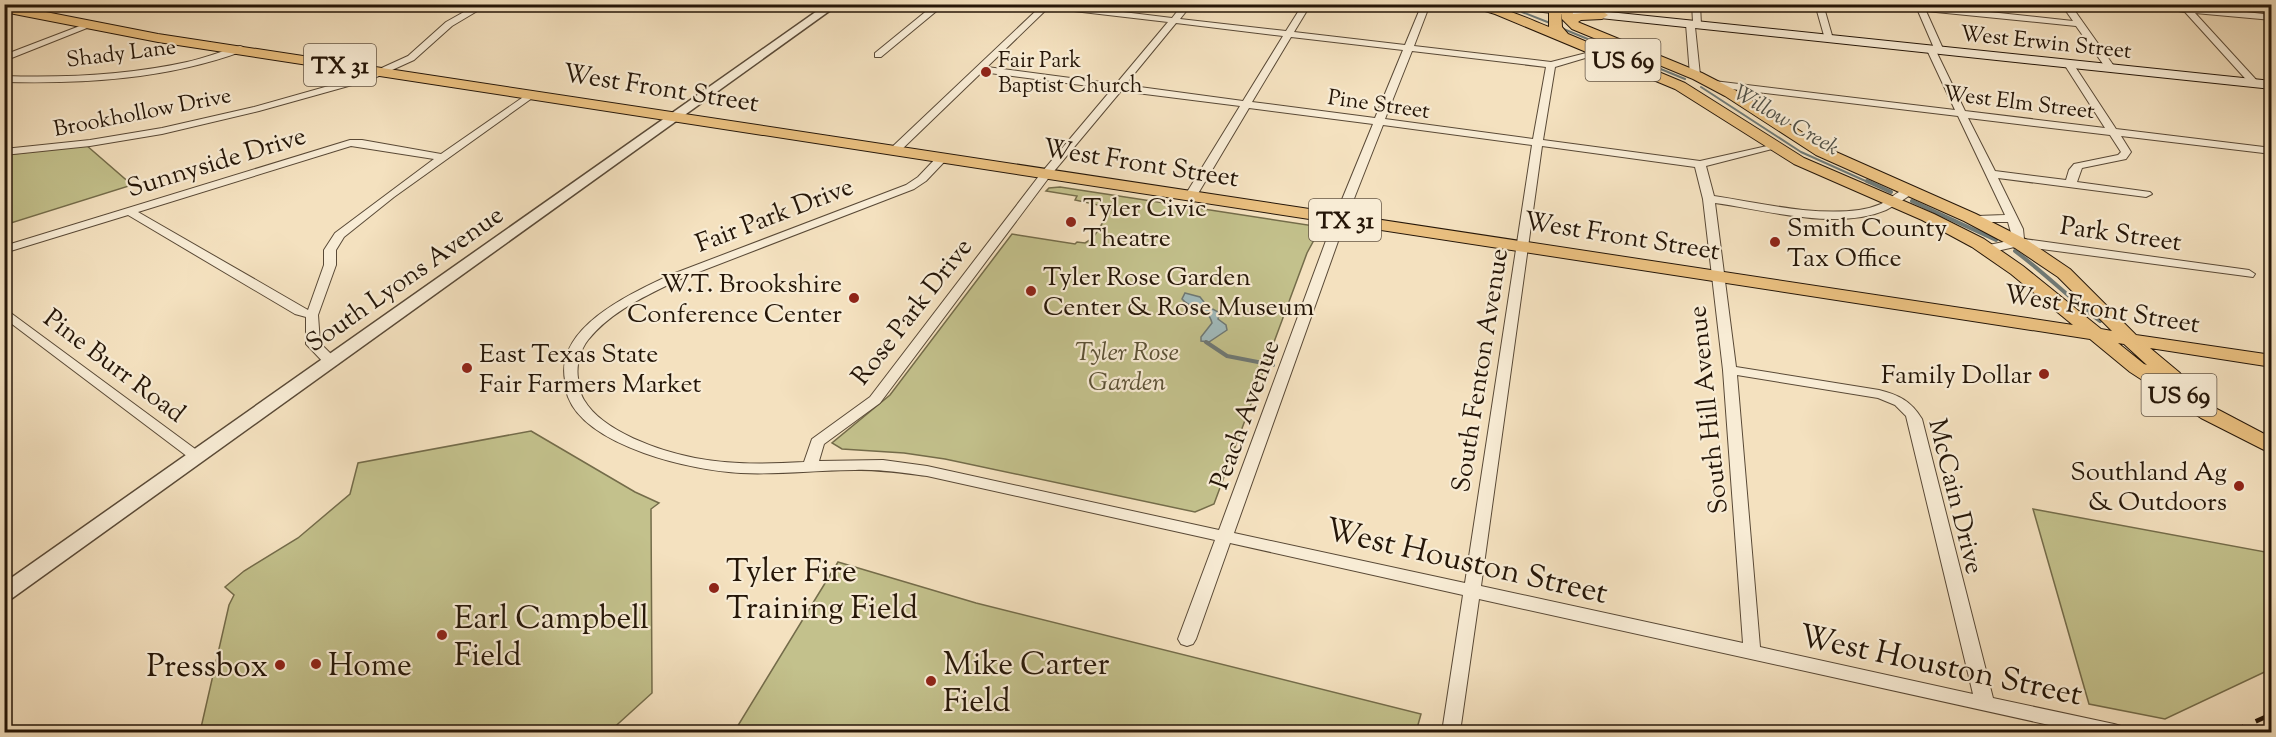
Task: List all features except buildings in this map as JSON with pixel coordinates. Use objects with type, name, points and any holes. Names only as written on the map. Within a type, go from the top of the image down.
[{"type":"main road","points":[[1468,4],[1499,11],[1564,37]]},
{"type":"main road","points":[[1495,4],[1562,10],[1578,16],[1602,15]]},
{"type":"main road","name":"West Front Street","points":[[5,6],[88,26],[240,50],[2271,361]]},
{"type":"main road","name":"US 69","points":[[2271,436],[2207,400],[2163,370],[2129,339],[2076,284],[2050,262],[2019,242],[1977,219],[1821,151],[1792,135],[1739,98],[1562,10],[1555,30],[1564,37],[1680,86],[1712,104],[1772,146],[1827,174],[1943,224],[1988,249],[2137,368],[2182,397],[2271,447]]},
{"type":"main road","name":"West Erwin Street","points":[[1602,15],[2271,86]]},
{"type":"main road","points":[[1680,86],[1705,80]]},
{"type":"main road","points":[[2031,324],[2057,313],[2054,301]]},
{"type":"main road","points":[[2163,370],[2162,363],[2167,357],[2199,350]]},
{"type":"street","name":"Brookhollow Drive","points":[[4,153],[122,138],[285,102],[385,71],[416,54],[454,21],[485,4]]},
{"type":"street","name":"South Lyons Avenue","points":[[4,594],[834,4]]},
{"type":"street","points":[[878,55],[941,4]]},
{"type":"street","points":[[1033,4],[1551,65],[1599,51]]},
{"type":"street","name":"Rose Park Drive","points":[[807,468],[817,442],[865,409],[878,397],[1046,174],[1188,4]]},
{"type":"street","points":[[1191,197],[1307,4]]},
{"type":"street","name":"Peach Avenue","points":[[1187,639],[1340,219],[1426,4]]},
{"type":"street","points":[[1696,4],[1693,59],[1705,80]]},
{"type":"street","points":[[1819,4],[1829,39]]},
{"type":"street","points":[[2065,4],[2110,69]]},
{"type":"street","points":[[2135,4],[2185,7],[2271,18]]},
{"type":"street","points":[[895,150],[1047,5]]},
{"type":"street","points":[[2019,242],[2017,229],[1962,114],[1920,6],[2079,24]]},
{"type":"street","points":[[2185,7],[2255,84]]},
{"type":"street","points":[[4,58],[88,26]]},
{"type":"street","name":"Shady Lane","points":[[4,79],[33,80],[116,75],[211,60],[240,50]]},
{"type":"street","points":[[1664,62],[1693,59]]},
{"type":"street","points":[[2069,64],[2115,132],[2125,154],[2078,166],[2074,170],[2071,184]]},
{"type":"street","name":"South Fenton Avenue","points":[[1451,732],[1537,144],[1551,65]]},
{"type":"street","name":"Pine Street","points":[[979,69],[1700,164],[1772,146]]},
{"type":"street","name":"West Elm Street","points":[[1705,80],[1761,90],[2271,151]]},
{"type":"street","name":"West Elm Street","points":[[1739,98],[1744,91],[1761,90]]},
{"type":"street","points":[[331,362],[314,344],[312,315],[330,266],[330,250],[339,236],[360,217],[532,94]]},
{"type":"street","name":"Sunnyside Drive","points":[[4,250],[350,143],[362,142],[443,157]]},
{"type":"street","name":"Fair Park Drive","points":[[807,468],[738,468],[697,463],[651,451],[596,421],[577,402],[570,382],[571,361],[594,325],[637,294],[910,187],[922,179],[942,158]]},
{"type":"street","name":"South Hill Avenue","points":[[1700,164],[1709,199],[1730,370],[1752,653]]},
{"type":"street","points":[[1992,174],[2146,194]]},
{"type":"street","points":[[1709,199],[1839,214],[1863,213],[1892,202],[1910,189]]},
{"type":"street","points":[[128,212],[299,311],[312,315]]},
{"type":"street","points":[[1977,219],[2012,218]]},
{"type":"street","name":"Park Street","points":[[1988,249],[2019,242],[2249,274]]},
{"type":"street","name":"Pine Burr Road","points":[[4,312],[196,457]]},
{"type":"street","name":"McCain Drive","points":[[1730,370],[1879,394],[1898,399],[1908,407],[1915,419],[1985,704]]},
{"type":"street","name":"West Houston Street","points":[[807,468],[876,465],[909,468],[2114,732]]},
{"type":"green space","points":[[86,145],[132,185],[11,223],[5,218],[5,155]]},
{"type":"green space","name":"Tyler Rose Garden","points":[[1060,187],[1321,227],[1307,253],[1214,504],[1195,512],[945,459],[904,453],[842,449],[832,443],[890,395],[1012,234],[1075,244],[1085,243],[1093,238],[1112,208],[1075,200],[1077,196],[1046,191],[1049,188]]},
{"type":"green space","points":[[531,431],[635,492],[659,503],[651,509],[652,693],[609,732],[200,732],[229,605],[234,595],[225,587],[244,571],[298,538],[350,494],[358,463]]},
{"type":"green space","points":[[2033,509],[2271,553],[2271,669],[2165,719],[2089,704]]},
{"type":"green space","name":"Mike Carter Field","points":[[838,562],[976,603],[1421,714],[1416,732],[734,732]]},
{"type":"water","points":[[1185,293],[1200,297],[1207,306],[1220,313],[1218,319],[1226,325],[1227,330],[1209,342],[1201,341],[1201,337],[1212,323],[1207,314],[1182,299]]},
{"type":"waterway","name":"Willow Creek","points":[[1522,12],[1550,23]]},
{"type":"waterway","name":"Willow Creek","points":[[1561,28],[1685,79]]},
{"type":"waterway","name":"Willow Creek","points":[[1701,87],[1801,152],[1870,183]]},
{"type":"waterway","name":"Willow Creek","points":[[1867,181],[1891,192]]},
{"type":"waterway","name":"Willow Creek","points":[[1912,201],[1996,240]]},
{"type":"waterway","name":"Willow Creek","points":[[2015,251],[2100,321]]},
{"type":"waterway","points":[[1206,342],[1227,356],[1273,365]]},
{"type":"railway","points":[[2232,732],[2272,714]]},
{"type":"place","name":"Fair Park Baptist Church","points":[[986,72]]},
{"type":"place","name":"Tyler Civic Theatre","points":[[1071,222]]},
{"type":"place","name":"Smith County Tax Office","points":[[1775,242]]},
{"type":"place","name":"Tyler Rose Garden Center & Rose Museum","points":[[1031,291]]},
{"type":"place","name":"W.T. Brookshire Conference Center","points":[[854,298]]},
{"type":"place","name":"East Texas State Fair Farmers Market","points":[[467,368]]},
{"type":"place","name":"Family Dollar","points":[[2044,374]]},
{"type":"place","name":"Southland Ag & Outdoors","points":[[2239,486]]},
{"type":"place","name":"Tyler Fire Training Field","points":[[714,588]]},
{"type":"place","name":"Earl Campbell Field","points":[[442,635]]},
{"type":"place","name":"Home","points":[[316,664]]},
{"type":"place","name":"Pressbox","points":[[280,665]]},
{"type":"place","name":"Mike Carter Field","points":[[931,681]]}]
